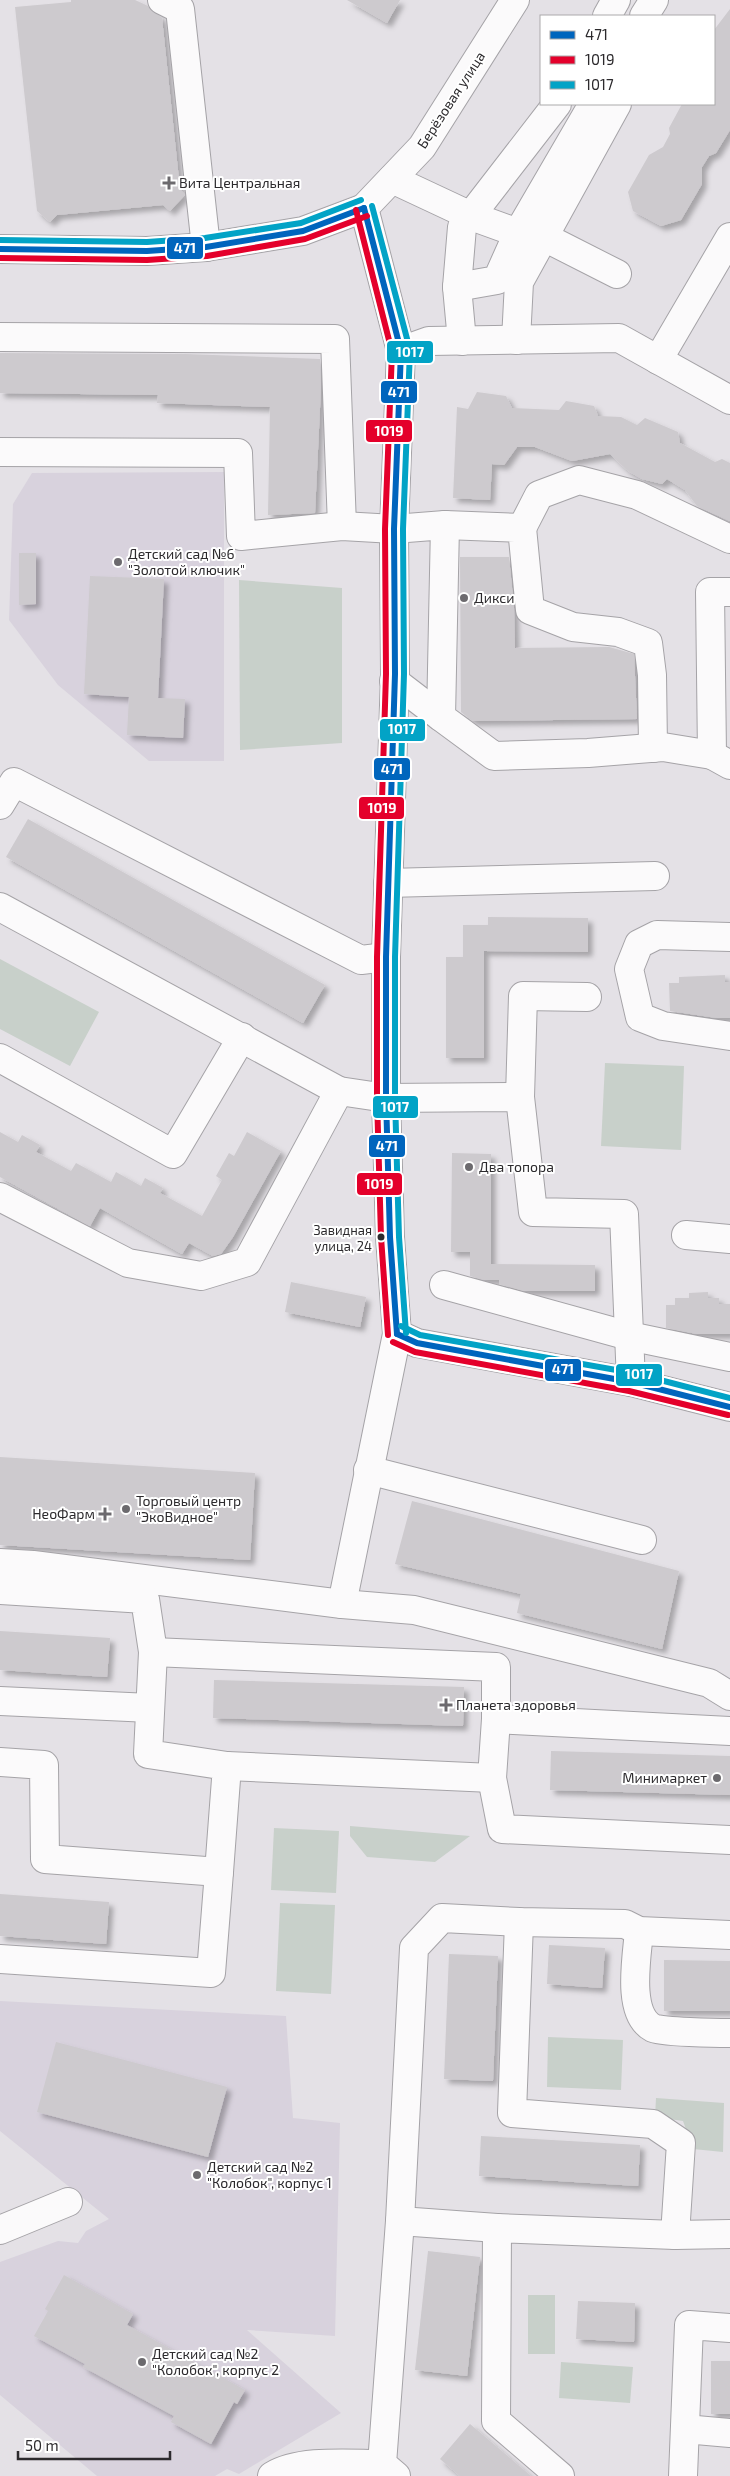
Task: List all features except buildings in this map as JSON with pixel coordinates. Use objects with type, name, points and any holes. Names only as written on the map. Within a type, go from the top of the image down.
[{"type":"street","points":[[162,0],[180,9],[206,247]]},
{"type":"street","name":"Берёзовая улица","points":[[0,249],[147,251],[206,247],[303,231],[364,208],[422,148],[515,0]]},
{"type":"street","points":[[608,15],[616,0]]},
{"type":"street","points":[[645,15],[654,0]]},
{"type":"street","points":[[666,15],[674,0]]},
{"type":"street","points":[[462,341],[457,287],[462,227],[556,105]]},
{"type":"street","points":[[516,340],[519,282],[531,235],[593,105]]},
{"type":"street","points":[[457,287],[497,280],[531,235],[616,105]]},
{"type":"street","points":[[392,179],[471,216],[531,235],[617,274]]},
{"type":"street","points":[[342,1604],[397,1334],[390,1237],[386,1098],[386,956],[394,681],[394,529],[401,351],[364,208]]},
{"type":"street","points":[[658,360],[730,237]]},
{"type":"street","points":[[0,337],[335,339],[342,526]]},
{"type":"street","points":[[401,351],[429,341],[619,338],[730,400]]},
{"type":"street","points":[[0,452],[238,453],[241,536],[342,526],[394,529],[444,526],[522,528]]},
{"type":"street","points":[[653,748],[652,675],[648,644],[618,632],[573,627],[530,610],[522,528],[539,495],[579,480],[638,495],[730,539]]},
{"type":"street","points":[[441,717],[444,526]]},
{"type":"street","points":[[394,681],[494,756],[588,754],[663,747],[721,760],[710,592],[730,592]]},
{"type":"street","points":[[0,805],[14,782],[361,960],[386,956]]},
{"type":"street","points":[[388,883],[656,876]]},
{"type":"street","points":[[0,907],[339,1091],[386,1098],[520,1097]]},
{"type":"street","points":[[730,937],[657,935],[639,944],[628,969],[640,1017],[663,1026],[730,1036]]},
{"type":"street","points":[[587,997],[523,996],[520,1097],[533,1212],[624,1214],[631,1382]]},
{"type":"street","points":[[0,1058],[173,1154],[242,1037]]},
{"type":"street","points":[[0,1197],[128,1263],[201,1276],[248,1262],[339,1091]]},
{"type":"street","points":[[686,1235],[730,1239]]},
{"type":"street","points":[[444,1285],[629,1336],[730,1357]]},
{"type":"street","points":[[397,1334],[417,1343],[631,1382],[730,1407]]},
{"type":"street","points":[[368,1470],[642,1540]]},
{"type":"street","points":[[0,1563],[33,1565],[342,1604],[414,1610],[498,1629],[709,1683],[730,1696]]},
{"type":"street","points":[[0,1590],[145,1599],[153,1652],[148,1754],[227,1766],[492,1778]]},
{"type":"street","points":[[498,1629],[496,1719],[492,1778],[502,1829],[730,1840]]},
{"type":"street","points":[[153,1652],[496,1667]]},
{"type":"street","points":[[0,1701],[150,1708]]},
{"type":"street","points":[[496,1719],[730,1731]]},
{"type":"street","points":[[0,1762],[44,1765],[45,1859],[219,1872]]},
{"type":"street","points":[[0,1959],[211,1973],[227,1766]]},
{"type":"street","points":[[272,2476],[299,2467],[333,2464],[389,2470],[414,1948],[442,1918],[626,1924],[639,1930],[730,1935]]},
{"type":"street","points":[[519,1922],[512,2113],[653,2124],[680,2143],[674,2235]]},
{"type":"street","points":[[639,1930],[635,1986],[640,2016],[654,2029],[730,2034]]},
{"type":"street","points":[[0,2230],[68,2202]]},
{"type":"street","points":[[400,2221],[497,2228],[674,2235],[730,2234]]},
{"type":"street","points":[[497,2228],[496,2421],[560,2476]]},
{"type":"street","points":[[683,2476],[689,2326],[730,2328]]},
{"type":"street","points":[[685,2429],[730,2433]]},
{"type":"shaded area","name":"Детский сад №6 \"Золотой ключик\"","points":[[224,472],[224,761],[149,761],[58,685],[9,620],[13,504],[32,473]]},
{"type":"shaded area","points":[[239,580],[342,588],[342,743],[240,750]]},
{"type":"shaded area","points":[[0,959],[99,1012],[70,1066],[0,1029]]},
{"type":"shaded area","points":[[605,1063],[684,1066],[681,1150],[601,1146]]},
{"type":"shaded area","points":[[350,1826],[470,1836],[435,1862],[367,1857],[350,1836]]},
{"type":"shaded area","points":[[274,1828],[339,1831],[336,1893],[271,1890]]},
{"type":"shaded area","points":[[280,1903],[335,1905],[331,1994],[276,1991]]},
{"type":"shaded area","points":[[0,2001],[286,2016],[293,2118],[340,2123],[335,2336],[247,2330],[341,2413],[239,2474],[227,2469],[215,2476],[97,2476],[0,2395],[0,2262],[58,2241],[78,2243],[86,2231],[109,2219],[0,2131]]},
{"type":"shaded area","points":[[548,2037],[623,2040],[621,2090],[547,2087]]},
{"type":"shaded area","points":[[656,2098],[724,2103],[723,2152],[693,2149],[683,2121],[655,2117]]},
{"type":"shaded area","points":[[528,2295],[555,2295],[555,2354],[528,2354]]},
{"type":"shaded area","points":[[561,2362],[633,2367],[630,2403],[559,2398]]},
{"type":"transit line","name":"1017","points":[[0,240],[147,242],[205,238],[301,223],[361,200]]},
{"type":"transit line","name":"1017","points":[[372,206],[410,350],[403,529],[404,674],[395,957],[395,1098],[399,1237],[406,1333]]},
{"type":"transit line","name":"471","points":[[364,208],[401,351],[394,529],[395,674],[386,957],[386,1098],[390,1237],[397,1334]]},
{"type":"transit line","name":"471","points":[[0,249],[147,251],[206,247],[303,231],[364,208]]},
{"type":"transit line","name":"1019","points":[[356,210],[392,352],[385,529],[386,674],[377,957],[377,1098],[381,1237],[388,1335]]},
{"type":"transit line","name":"1019","points":[[0,258],[147,260],[207,256],[305,239],[367,216]]},
{"type":"transit line","name":"1017","points":[[401,1326],[420,1335],[633,1373],[730,1398]]},
{"type":"transit line","name":"471","points":[[397,1334],[417,1343],[631,1382],[730,1407]]},
{"type":"transit line","name":"1019","points":[[393,1342],[415,1352],[629,1391],[728,1415]]},
{"type":"place","name":"Вита Центральная","points":[[169,183]]},
{"type":"place","name":"Детский сад №6 \"Золотой ключик\"","points":[[118,562]]},
{"type":"place","name":"Дикси","points":[[464,598]]},
{"type":"place","name":"Два топора","points":[[469,1167]]},
{"type":"place","name":"Завидная улица, 24","points":[[381,1237]]},
{"type":"place","name":"Торговый центр \"ЭкоВидное\"","points":[[126,1509]]},
{"type":"place","name":"НеоФарм","points":[[105,1514]]},
{"type":"place","name":"Планета здоровья","points":[[446,1705]]},
{"type":"place","name":"Минимаркет","points":[[717,1778]]},
{"type":"place","name":"Детский сад №2 \"Колобок\", корпус 1","points":[[197,2175]]},
{"type":"place","name":"Детский сад №2 \"Колобок\", корпус 2","points":[[142,2362]]}]
